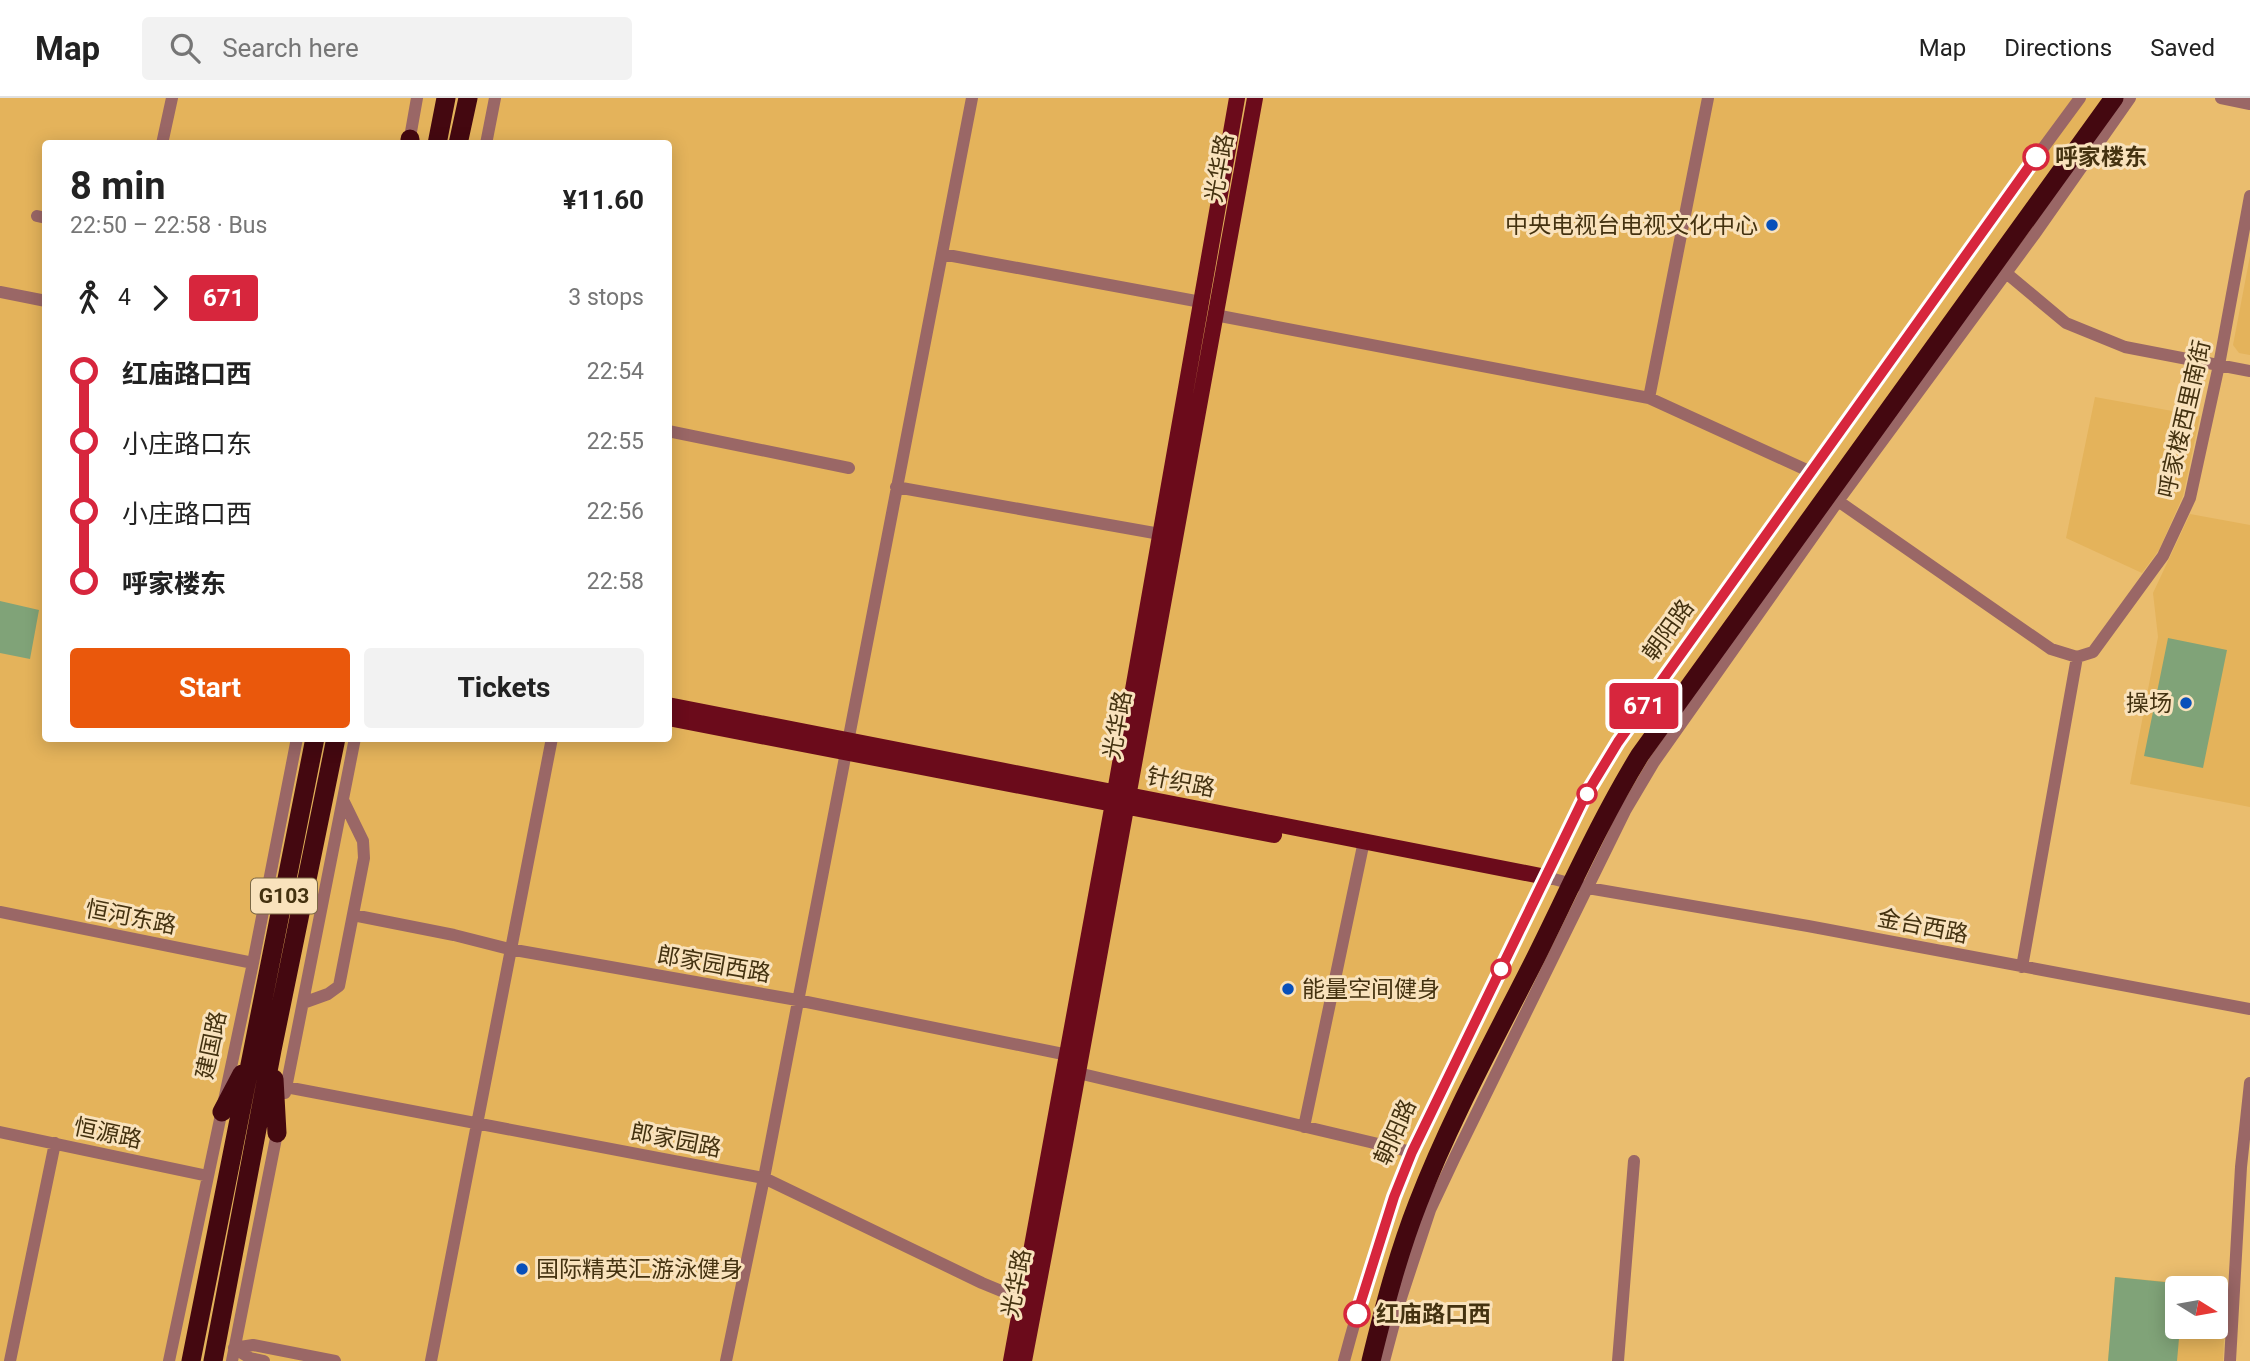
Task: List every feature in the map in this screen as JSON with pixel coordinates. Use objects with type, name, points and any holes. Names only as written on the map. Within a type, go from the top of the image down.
[{"type":"highway","points":[[439,136],[446,98]]},
{"type":"highway","points":[[460,137],[468,98]]},
{"type":"highway","name":"朝阳路","points":[[1362,1361],[1429,1146],[1599,803],[1631,750],[2100,98]]},
{"type":"highway","name":"朝阳路","points":[[1561,883],[1640,755],[2114,98]]},
{"type":"highway","name":"建国路","points":[[191,1361],[314,742]]},
{"type":"highway","name":"G103","points":[[213,1361],[272,1050],[335,742]]},
{"type":"highway","points":[[272,1050],[277,1133]]},
{"type":"highway","points":[[222,1112],[252,1055]]},
{"type":"highway","name":"朝阳路","points":[[1371,1361],[1412,1203]]},
{"type":"main road","name":"光华路","points":[[1012,1361],[1029,1303],[1078,1073],[1160,534],[1237,98]]},
{"type":"main road","name":"光华路","points":[[1024,1361],[1029,1303],[1068,1055],[1215,315],[1255,98]]},
{"type":"main road","name":"针织路","points":[[672,706],[846,746],[1561,883]]},
{"type":"main road","name":"针织路","points":[[672,719],[846,746]]},
{"type":"street","points":[[163,140],[172,98]]},
{"type":"street","points":[[410,140],[417,98]]},
{"type":"street","points":[[487,140],[495,98]]},
{"type":"street","points":[[726,1361],[764,1178],[972,98]]},
{"type":"street","points":[[1649,398],[1708,98]]},
{"type":"street","name":"朝阳路","points":[[1344,1361],[1363,1292],[1412,1203],[1561,883],[1584,798],[1618,742],[2080,98]]},
{"type":"street","name":"朝阳路","points":[[1384,1361],[1400,1301],[1412,1203],[1412,1152],[1561,883],[1625,811],[1654,762],[1838,501],[1871,460],[2130,98]]},
{"type":"street","points":[[2221,98],[2250,104]]},
{"type":"street","name":"呼家楼西里南街","points":[[2077,657],[2093,652],[2163,556],[2190,498],[2219,365],[2250,196]]},
{"type":"street","points":[[942,254],[1201,302]]},
{"type":"street","points":[[2005,272],[2066,323],[2125,347],[2250,371]]},
{"type":"street","points":[[0,292],[42,300]]},
{"type":"street","points":[[1215,315],[1649,398],[1811,472]]},
{"type":"street","points":[[672,432],[849,468]]},
{"type":"street","points":[[897,487],[1160,534]]},
{"type":"street","points":[[1838,501],[2051,649],[2077,657],[2022,967]]},
{"type":"street","name":"建国路","points":[[169,1361],[253,963],[296,742]]},
{"type":"street","points":[[233,1354],[354,742]]},
{"type":"street","points":[[431,1361],[551,742]]},
{"type":"street","points":[[303,1003],[328,994],[339,986],[353,915],[364,858],[363,841],[343,800]]},
{"type":"street","points":[[1304,1126],[1362,846]]},
{"type":"street","name":"金台西路","points":[[1561,883],[1808,926],[2250,1009]]},
{"type":"street","name":"恒河东路","points":[[0,912],[253,963]]},
{"type":"street","name":"郎家园西路","points":[[353,915],[454,934],[509,949],[797,1000],[1068,1055]]},
{"type":"street","points":[[1078,1073],[1412,1152]]},
{"type":"street","points":[[2230,1361],[2241,1167],[2250,1083]]},
{"type":"street","name":"郎家园路","points":[[286,1087],[764,1178],[1029,1303]]},
{"type":"street","name":"恒源路","points":[[0,1132],[208,1176]]},
{"type":"street","points":[[10,1361],[55,1143]]},
{"type":"street","points":[[1618,1361],[1634,1161]]},
{"type":"street","points":[[233,1354],[253,1345],[335,1361]]},
{"type":"street","points":[[233,1354],[264,1361]]},
{"type":"shaded area","points":[[0,98],[2107,98],[1572,885],[1430,1162],[1371,1361],[0,1361]]},
{"type":"shaded area","points":[[2250,256],[2250,355],[2239,353],[2233,345]]},
{"type":"shaded area","points":[[2095,397],[2200,416],[2183,496],[2159,550],[2142,573],[2066,538]]},
{"type":"shaded area","points":[[2190,514],[2250,525],[2250,807],[2130,784],[2158,637],[2153,593]]},
{"type":"shaded area","points":[[2115,1277],[2165,1282],[2165,1339],[2224,1339],[2223,1361],[2108,1361]]},
{"type":"green space","points":[[0,601],[39,610],[30,659],[0,653]]},
{"type":"green space","name":"操场","points":[[2168,638],[2227,650],[2203,768],[2144,756]]},
{"type":"green space","points":[[2115,1277],[2165,1282],[2165,1339],[2179,1339],[2177,1361],[2108,1361]]},
{"type":"bus line","name":"671","points":[[1357,1314],[1394,1197],[1412,1152],[1584,798],[1618,742],[2036,157]]},
{"type":"place","name":"呼家楼东","points":[[2036,157]]},
{"type":"place","name":"中央电视台电视文化中心","points":[[1772,225]]},
{"type":"place","name":"操场","points":[[2186,703]]},
{"type":"place","name":"能量空间健身","points":[[1288,989]]},
{"type":"place","name":"国际精英汇游泳健身","points":[[522,1269]]},
{"type":"place","name":"红庙路口西","points":[[1357,1314]]}]
